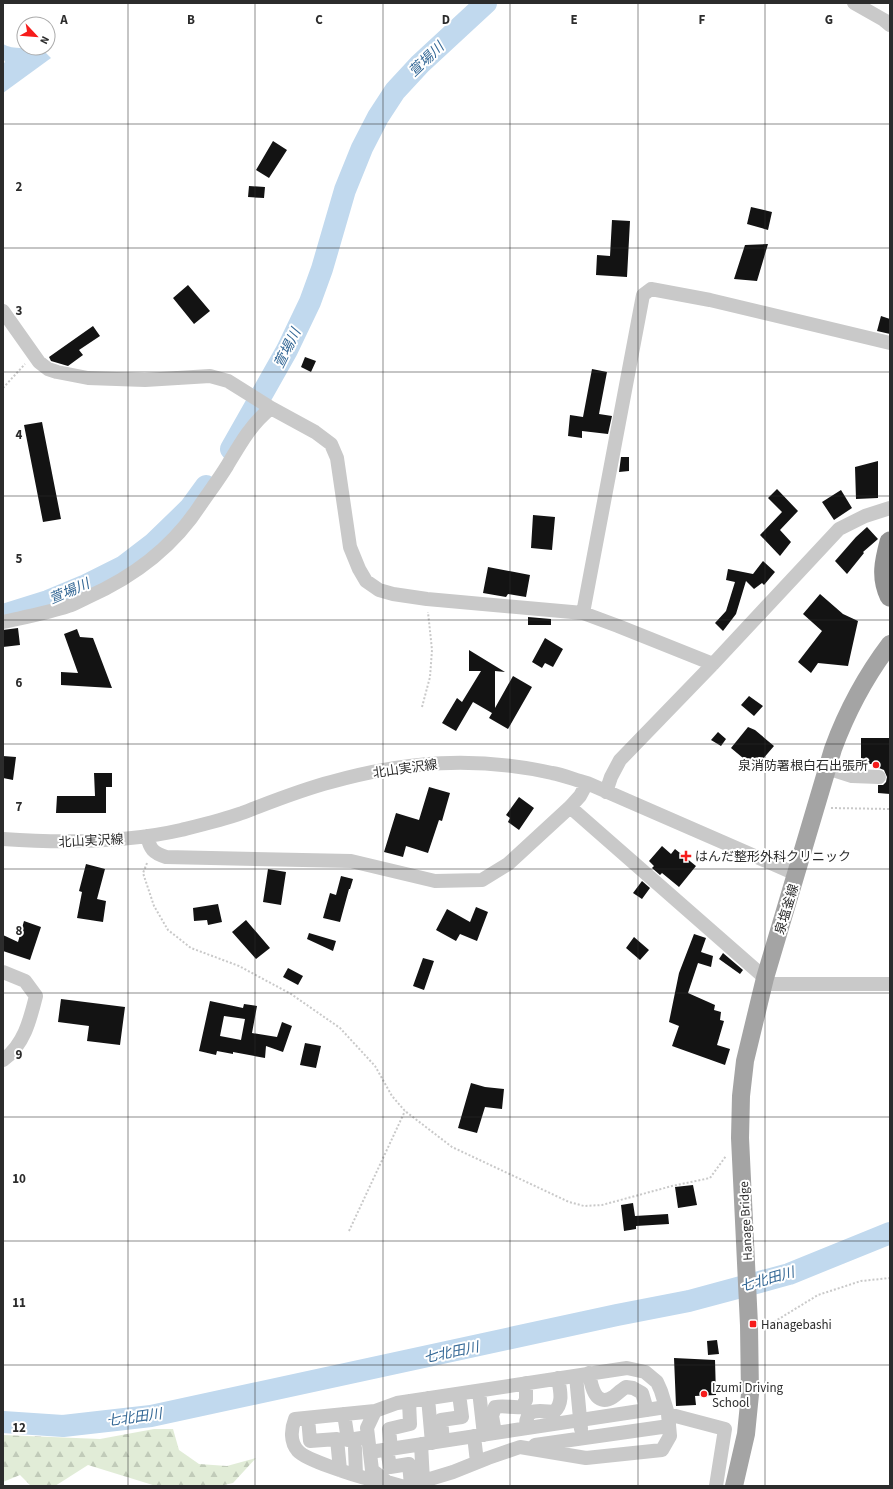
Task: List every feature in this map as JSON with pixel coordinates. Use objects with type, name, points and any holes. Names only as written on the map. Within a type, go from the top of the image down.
[{"type":"highway","points":[[890,542],[884,566],[886,587],[890,596]]},
{"type":"main road","name":"泉塩釜線","points":[[742,1166],[740,1096],[745,1061],[764,981],[827,768],[843,721],[875,663],[890,644]]},
{"type":"main road","name":"Hanage Bridge","points":[[742,1166],[749,1331]]},
{"type":"main road","points":[[734,1486],[746,1434],[750,1394],[749,1331]]},
{"type":"street","points":[[854,3],[890,25]]},
{"type":"street","points":[[583,613],[643,295],[651,288],[703,298],[890,343]]},
{"type":"street","points":[[3,311],[39,362],[48,369],[88,378],[145,380],[210,376],[228,381],[268,406],[315,432],[331,444],[337,458],[350,547],[359,569],[366,581],[379,590],[393,594],[427,599],[583,613],[713,664]]},
{"type":"street","points":[[3,622],[69,606],[119,581],[144,565],[166,546],[198,509],[243,439],[268,406]]},
{"type":"street","points":[[606,792],[611,777],[620,760],[713,664],[839,529],[865,516],[890,508]]},
{"type":"street","name":"北山実沢線","points":[[3,839],[45,842],[147,836],[181,830],[240,813],[330,782],[382,769],[421,764],[464,762],[499,764],[553,773],[587,783],[796,874]]},
{"type":"street","points":[[827,768],[852,776],[879,777]]},
{"type":"street","points":[[147,836],[150,848],[158,854],[166,857],[351,861],[435,881],[482,880],[508,864],[570,807],[580,796],[587,783]]},
{"type":"street","points":[[570,807],[764,981],[890,984]]},
{"type":"street","points":[[3,972],[25,981],[36,996],[31,1017],[22,1039],[3,1060]]},
{"type":"street","points":[[520,1447],[585,1458],[662,1450],[670,1436],[667,1416],[661,1391],[657,1382],[645,1372],[627,1368],[397,1403],[375,1411],[295,1419],[292,1428],[293,1443],[298,1452],[312,1460],[369,1479],[411,1485],[520,1447],[582,1439],[667,1416]]},
{"type":"street","points":[[583,1374],[596,1396],[604,1400],[612,1398],[626,1387],[633,1388],[642,1393],[647,1410]]},
{"type":"street","points":[[583,1374],[580,1420],[585,1458]]},
{"type":"street","points":[[526,1428],[526,1421],[529,1415],[534,1411],[540,1410],[554,1412],[559,1408],[561,1401],[558,1378]]},
{"type":"street","points":[[477,1462],[495,1407],[502,1405],[515,1408],[522,1407],[526,1400],[526,1383]]},
{"type":"street","points":[[479,1391],[475,1416],[485,1435]]},
{"type":"street","points":[[411,1485],[441,1420],[462,1417],[460,1394]]},
{"type":"street","points":[[428,1398],[426,1423],[432,1442]]},
{"type":"street","points":[[409,1402],[410,1424],[389,1429],[389,1449],[390,1467],[409,1464],[411,1485]]},
{"type":"street","points":[[370,1452],[647,1410],[725,1429],[716,1486]]},
{"type":"street","points":[[375,1411],[367,1428],[372,1470],[387,1482]]},
{"type":"street","points":[[344,1414],[348,1440],[368,1437]]},
{"type":"street","points":[[308,1418],[310,1441],[337,1439],[340,1470]]},
{"type":"street","points":[[355,1448],[356,1475]]},
{"type":"path","points":[[3,388],[34,354]]},
{"type":"path","points":[[422,707],[430,678],[432,650],[427,599]]},
{"type":"path","points":[[815,808],[890,809]]},
{"type":"path","points":[[152,850],[142,873],[154,906],[168,930],[191,948],[239,966],[290,994],[340,1028],[375,1066],[392,1096],[405,1111],[452,1147],[569,1202],[584,1206],[602,1205],[672,1186],[710,1178],[740,1138]]},
{"type":"path","points":[[349,1231],[405,1111]]},
{"type":"path","points":[[749,1331],[784,1315],[818,1295],[861,1281],[890,1278]]},
{"type":"green space","points":[[154,1429],[173,1429],[179,1450],[199,1464],[227,1466],[256,1458],[233,1483],[220,1486],[156,1486],[88,1465],[55,1486],[31,1486],[20,1475],[3,1482],[3,1435],[100,1439]]},
{"type":"water","points":[[3,44],[16,47],[16,56],[49,56],[51,58],[3,93],[3,64],[5,62],[3,58]]},
{"type":"building","points":[[273,141],[287,150],[269,178],[256,170]]},
{"type":"building","points":[[249,186],[265,187],[264,198],[248,197]]},
{"type":"building","points":[[751,207],[772,212],[768,230],[747,224]]},
{"type":"building","points":[[612,220],[630,221],[627,277],[596,275],[597,255],[610,256]]},
{"type":"building","points":[[768,244],[757,281],[734,279],[745,245]]},
{"type":"building","points":[[188,285],[210,311],[194,324],[173,298]]},
{"type":"building","points":[[881,316],[890,319],[890,334],[877,331]]},
{"type":"building","points":[[93,326],[100,336],[79,350],[83,355],[68,366],[51,361],[49,357]]},
{"type":"building","points":[[305,357],[316,361],[311,372],[301,367]]},
{"type":"building","points":[[592,369],[607,372],[599,414],[612,416],[608,434],[582,431],[582,438],[568,436],[570,415],[583,417]]},
{"type":"building","points":[[42,422],[61,519],[43,522],[24,425]]},
{"type":"building","points":[[621,457],[629,457],[629,471],[619,472]]},
{"type":"building","points":[[878,461],[878,498],[856,499],[855,467]]},
{"type":"building","points":[[777,489],[798,511],[780,530],[791,542],[780,556],[760,535],[782,512],[768,498]]},
{"type":"building","points":[[841,490],[852,508],[834,520],[822,502]]},
{"type":"building","points":[[533,515],[555,517],[552,550],[531,548]]},
{"type":"building","points":[[867,527],[878,539],[863,552],[864,553],[847,574],[835,561]]},
{"type":"building","points":[[763,561],[775,572],[764,585],[762,583],[754,589],[746,581],[736,614],[723,631],[715,623],[726,611],[735,582],[726,580],[728,569],[753,574]]},
{"type":"building","points":[[488,567],[530,575],[526,597],[508,594],[506,597],[483,593]]},
{"type":"building","points":[[820,594],[843,614],[858,621],[848,666],[818,663],[811,673],[798,662],[822,631],[803,614]]},
{"type":"building","points":[[528,617],[551,619],[551,625],[528,625]]},
{"type":"building","points":[[18,628],[20,645],[3,647],[3,630]]},
{"type":"building","points":[[77,629],[80,637],[93,638],[112,688],[61,685],[61,672],[78,673],[64,634]]},
{"type":"building","points":[[545,638],[563,649],[553,667],[545,663],[542,668],[532,662]]},
{"type":"building","points":[[469,650],[505,672],[495,671],[495,708],[513,676],[532,687],[508,729],[489,718],[492,713],[473,702],[456,731],[442,723],[457,698],[462,702],[481,671],[469,671]]},
{"type":"building","points":[[749,696],[763,706],[754,716],[741,705]]},
{"type":"building","points":[[748,727],[755,730],[774,746],[755,768],[731,748]]},
{"type":"building","points":[[718,732],[726,739],[721,746],[711,740]]},
{"type":"building","points":[[861,738],[890,738],[890,794],[878,793],[878,785],[883,785],[886,782],[887,777],[884,770],[879,768],[879,764],[866,764],[866,762],[861,762]]},
{"type":"building","points":[[3,756],[16,757],[13,780],[3,778]]},
{"type":"building","points":[[94,773],[112,773],[112,787],[106,787],[106,813],[56,813],[57,796],[95,796]]},
{"type":"building","points":[[429,787],[450,793],[442,821],[439,820],[428,853],[406,846],[403,857],[384,852],[396,813],[419,820]]},
{"type":"building","points":[[519,797],[534,808],[519,830],[508,822],[510,818],[506,815]]},
{"type":"building","points":[[662,846],[671,854],[675,849],[696,866],[679,887],[662,873],[660,875],[652,868],[654,866],[649,861]]},
{"type":"building","points":[[86,864],[105,869],[97,899],[106,901],[103,922],[77,918],[82,892],[79,891]]},
{"type":"building","points":[[268,869],[286,872],[281,905],[263,902]]},
{"type":"building","points":[[341,876],[353,879],[340,922],[323,918],[330,893],[336,895]]},
{"type":"building","points":[[642,881],[650,888],[642,899],[633,893]]},
{"type":"building","points":[[218,904],[222,922],[208,925],[207,920],[194,921],[193,908]]},
{"type":"building","points":[[476,907],[488,912],[477,941],[460,934],[456,941],[436,930],[447,909],[470,922]]},
{"type":"building","points":[[246,920],[270,948],[256,959],[232,932]]},
{"type":"building","points":[[24,921],[41,927],[30,960],[3,951],[3,935],[18,942]]},
{"type":"building","points":[[309,933],[336,941],[333,951],[307,939]]},
{"type":"building","points":[[694,934],[706,938],[701,952],[713,956],[711,967],[698,963],[688,993],[715,1005],[714,1010],[721,1012],[720,1020],[724,1021],[717,1045],[730,1049],[725,1065],[672,1046],[679,1026],[669,1022],[679,973]]},
{"type":"building","points":[[634,937],[649,950],[640,960],[626,948]]},
{"type":"building","points":[[723,953],[743,970],[740,974],[719,959]]},
{"type":"building","points":[[423,958],[434,961],[424,990],[413,986]]},
{"type":"building","points":[[288,968],[303,976],[298,985],[283,977]]},
{"type":"building","points":[[61,999],[125,1007],[120,1045],[87,1041],[89,1026],[58,1022]]},
{"type":"building","points":[[210,1001],[243,1008],[244,1004],[257,1006],[252,1033],[277,1037],[282,1022],[292,1026],[283,1052],[266,1046],[265,1058],[233,1052],[233,1054],[217,1051],[216,1055],[199,1051]],"holes":[[[224,1016],[245,1019],[241,1040],[220,1036]]]},
{"type":"building","points":[[305,1043],[321,1046],[316,1068],[300,1065]]},
{"type":"building","points":[[471,1083],[485,1087],[504,1089],[502,1109],[485,1107],[477,1133],[458,1128]]},
{"type":"building","points":[[693,1185],[697,1205],[678,1208],[675,1187]]},
{"type":"building","points":[[633,1203],[635,1216],[668,1214],[669,1224],[636,1226],[636,1229],[624,1231],[621,1205]]},
{"type":"building","points":[[717,1340],[719,1354],[708,1355],[707,1341]]},
{"type":"building","points":[[674,1358],[715,1360],[716,1395],[695,1396],[696,1405],[676,1406]]},
{"type":"waterway","name":"萱場川","points":[[231,449],[287,350],[310,302],[322,269],[345,190],[362,148],[378,117],[395,91],[420,64],[486,3]]},
{"type":"waterway","name":"萱場川","points":[[3,615],[48,601],[84,586],[124,566],[154,543],[190,508],[206,486]]},
{"type":"waterway","name":"七北田川","points":[[3,1422],[63,1426],[151,1416],[617,1315],[689,1301],[789,1274],[890,1233]]},
{"type":"place","name":"泉消防署根白石出張所","points":[[876,765]]},
{"type":"place","name":"はんだ整形外科クリニック","points":[[686,856]]},
{"type":"place","name":"Hanagebashi","points":[[753,1324]]},
{"type":"place","name":"Izumi Driving School","points":[[704,1394]]}]
